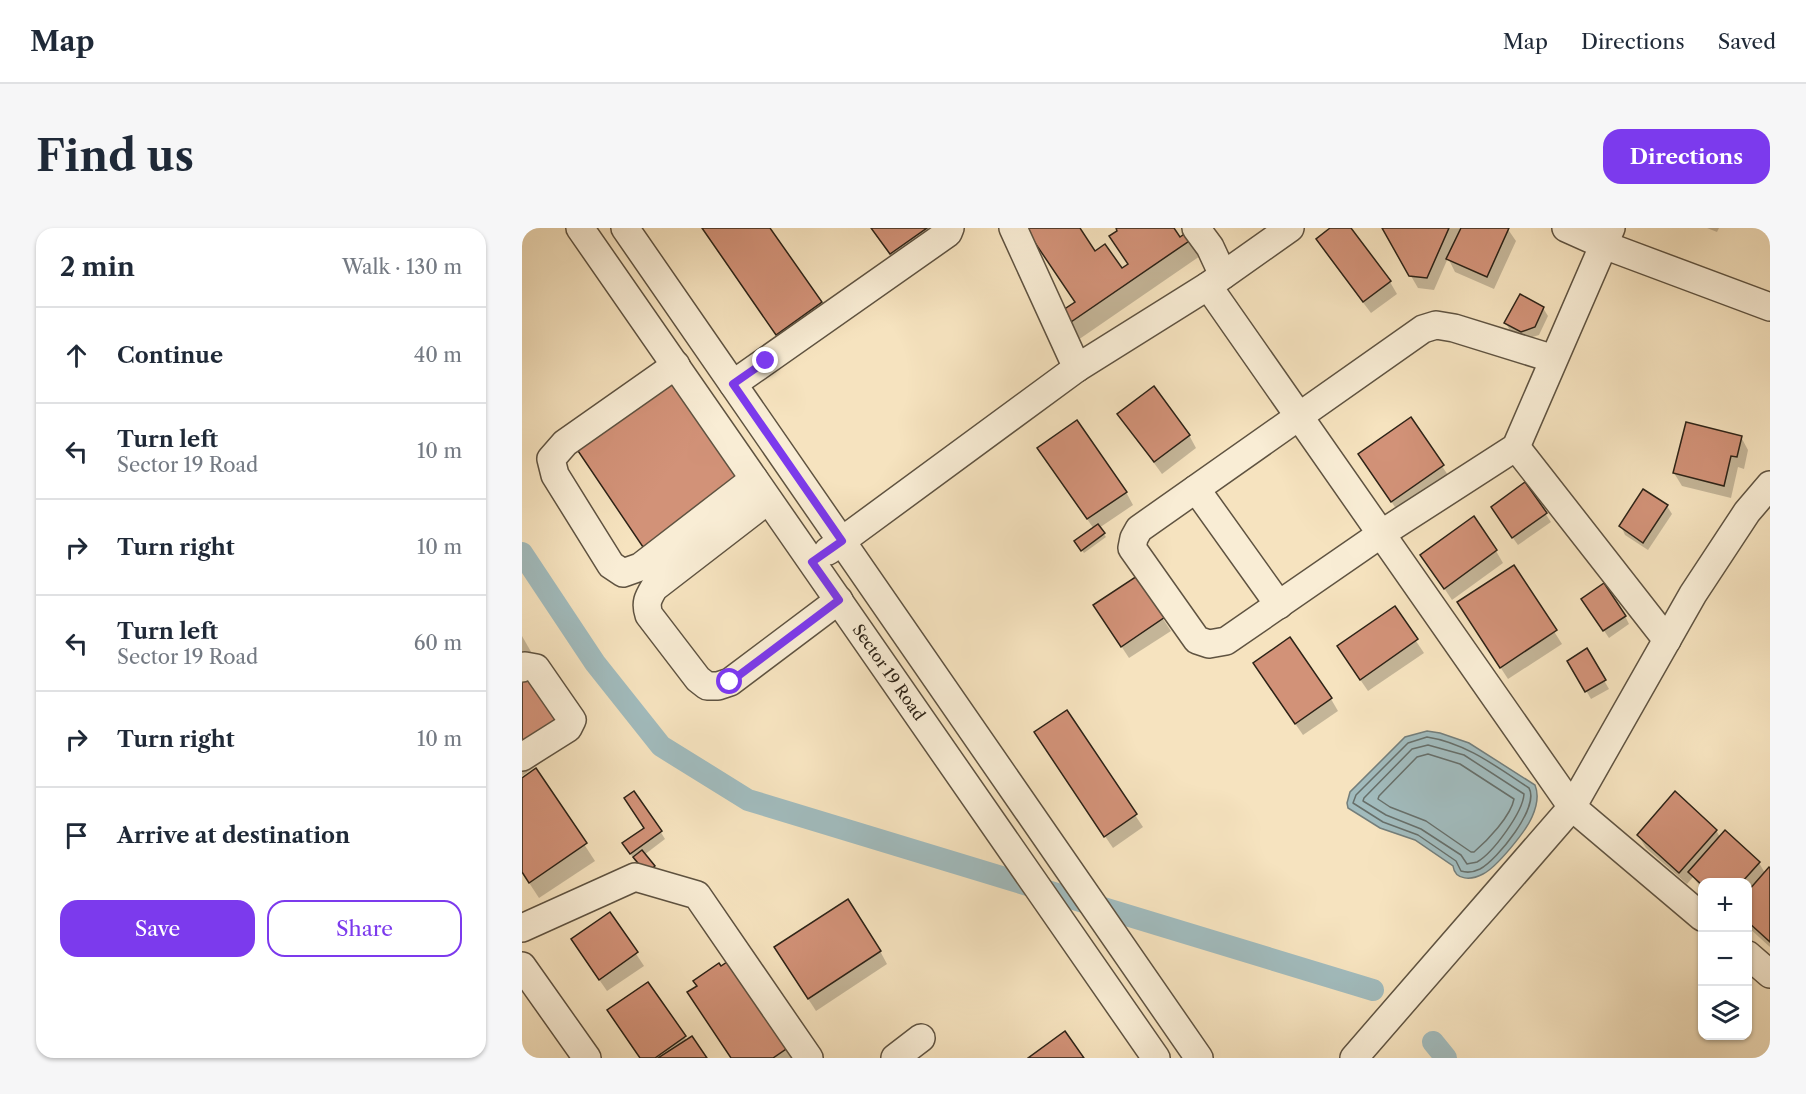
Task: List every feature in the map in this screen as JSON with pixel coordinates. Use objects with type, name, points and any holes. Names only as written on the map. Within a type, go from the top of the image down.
[{"type":"street","name":"Sector 19 Road","points":[[580,228],[1156,1058]]},
{"type":"street","points":[[625,228],[1199,1058]]},
{"type":"street","points":[[733,384],[948,232],[950,228]]},
{"type":"street","points":[[1013,228],[1077,368]]},
{"type":"street","points":[[1196,228],[1210,247],[1216,280],[1299,416],[1572,807],[1698,914]]},
{"type":"street","points":[[812,562],[1077,368],[1216,280],[1290,228]]},
{"type":"street","points":[[1566,228],[1607,236],[1770,307]]},
{"type":"street","points":[[1554,359],[1454,328],[1436,325],[1423,328],[1139,529],[1132,548],[1197,640],[1209,644],[1226,641],[1381,534],[1516,447],[1554,359],[1607,236]]},
{"type":"street","points":[[676,365],[565,442],[550,459],[555,475],[612,565],[623,573],[640,567],[761,489]]},
{"type":"street","points":[[1516,447],[1667,640]]},
{"type":"street","points":[[1354,1058],[1572,807],[1693,594],[1748,512],[1770,485]]},
{"type":"street","points":[[761,489],[654,588],[647,598],[646,607],[649,615],[698,679],[707,686],[718,686],[730,682],[839,600]]},
{"type":"street","points":[[1196,489],[1279,605]]},
{"type":"street","points":[[522,668],[525,666],[536,668],[572,720],[568,728],[522,757]]},
{"type":"street","points":[[522,928],[635,877],[697,895],[809,1058]]},
{"type":"street","points":[[1752,958],[1770,974]]},
{"type":"street","points":[[522,966],[587,1058]]},
{"type":"street","points":[[895,1058],[921,1038]]},
{"type":"water","points":[[1427,731],[1469,743],[1535,785],[1537,801],[1529,823],[1503,857],[1479,876],[1460,877],[1454,871],[1453,866],[1415,840],[1380,828],[1348,808],[1350,792],[1405,737]]},
{"type":"building","points":[[702,228],[770,228],[822,302],[776,335]]},
{"type":"building","points":[[871,228],[927,228],[890,254]]},
{"type":"building","points":[[1025,228],[1080,228],[1095,251],[1105,244],[1122,268],[1128,264],[1109,236],[1117,231],[1116,228],[1174,228],[1180,237],[1190,230],[1195,237],[1068,324],[1060,312],[1075,302]]},
{"type":"building","points":[[1330,228],[1351,228],[1391,281],[1363,302],[1316,239]]},
{"type":"building","points":[[1382,228],[1449,228],[1427,278],[1409,276]]},
{"type":"building","points":[[1461,228],[1509,228],[1487,277],[1446,259]]},
{"type":"building","points":[[1520,294],[1544,307],[1535,327],[1521,332],[1504,323]]},
{"type":"building","points":[[671,378],[741,479],[643,547],[574,445]]},
{"type":"building","points":[[1154,386],[1190,435],[1154,462],[1117,414]]},
{"type":"building","points":[[1411,417],[1444,465],[1391,502],[1358,454]]},
{"type":"building","points":[[1077,420],[1127,492],[1087,519],[1037,448]]},
{"type":"building","points":[[1686,422],[1742,436],[1737,457],[1731,456],[1724,486],[1673,473]]},
{"type":"building","points":[[1525,482],[1547,513],[1512,538],[1491,507]]},
{"type":"building","points":[[1643,489],[1668,505],[1643,543],[1619,526]]},
{"type":"building","points":[[1474,516],[1497,550],[1444,589],[1420,555]]},
{"type":"building","points":[[1098,524],[1105,533],[1081,551],[1074,541]]},
{"type":"building","points":[[1514,565],[1557,630],[1500,668],[1457,602]]},
{"type":"building","points":[[1137,576],[1165,617],[1121,647],[1093,605]]},
{"type":"building","points":[[1604,583],[1626,616],[1603,631],[1581,599]]},
{"type":"building","points":[[1395,606],[1418,639],[1360,680],[1337,646]]},
{"type":"building","points":[[1290,637],[1332,698],[1295,724],[1253,663]]},
{"type":"building","points":[[1587,648],[1606,680],[1585,692],[1567,661]]},
{"type":"building","points":[[522,672],[564,724],[522,753]]},
{"type":"building","points":[[1067,710],[1137,814],[1104,837],[1034,732]]},
{"type":"building","points":[[536,768],[587,843],[529,883],[522,872],[522,778]]},
{"type":"building","points":[[634,791],[662,831],[630,854],[622,843],[644,828],[624,798]]},
{"type":"building","points":[[1675,791],[1717,830],[1679,873],[1637,835]]},
{"type":"building","points":[[1725,830],[1760,862],[1746,878],[1698,878],[1698,881],[1688,872]]},
{"type":"building","points":[[642,850],[655,866],[646,873],[633,857]]},
{"type":"building","points":[[1769,867],[1770,942],[1752,926],[1752,886]]},
{"type":"building","points":[[848,899],[881,951],[808,999],[774,947]]},
{"type":"building","points":[[610,912],[638,952],[599,980],[571,939]]},
{"type":"building","points":[[730,960],[789,1047],[773,1058],[731,1058],[687,992],[697,986],[693,981],[719,963],[721,966]]},
{"type":"building","points":[[648,982],[686,1036],[655,1058],[640,1058],[607,1010]]},
{"type":"building","points":[[1065,1031],[1084,1058],[1028,1058]]},
{"type":"building","points":[[692,1036],[707,1058],[658,1058]]},
{"type":"waterway","points":[[522,553],[595,663],[661,746],[748,800],[1373,990]]},
{"type":"waterway","points":[[1433,1042],[1446,1058]]},
{"type":"route","points":[[730,682],[839,600],[812,562],[842,541],[733,384],[766,361]]}]
